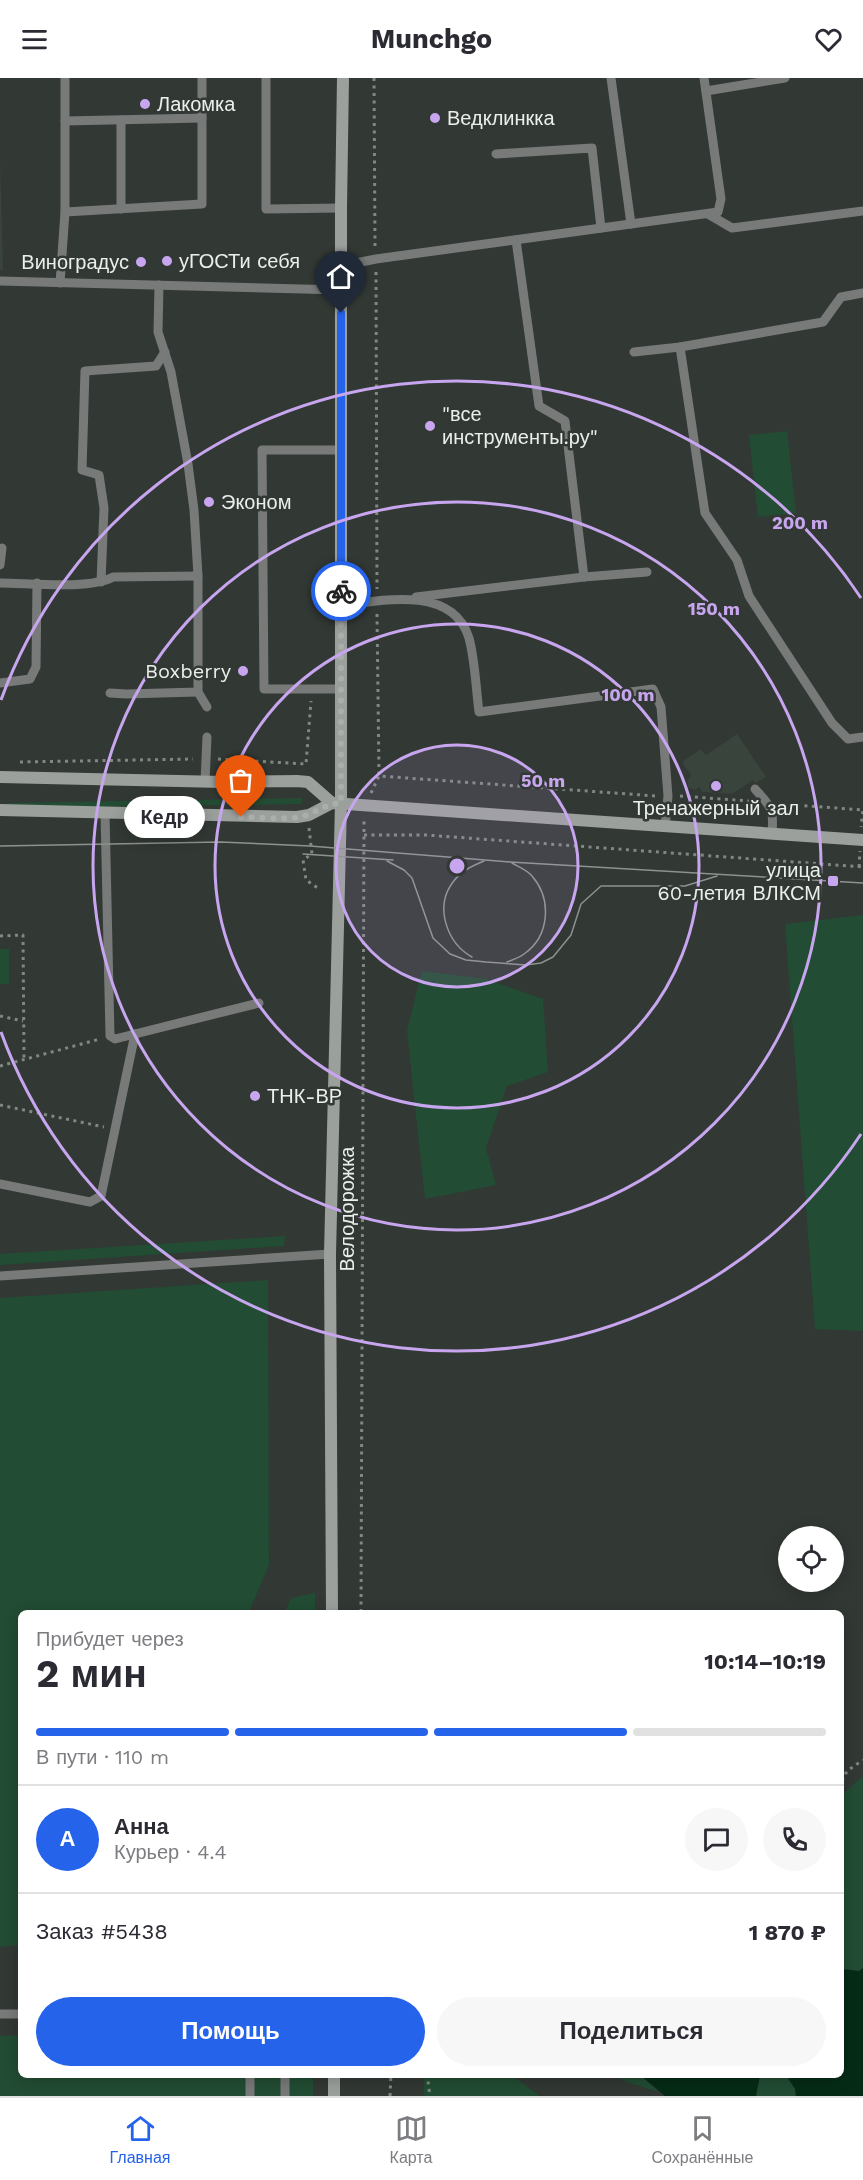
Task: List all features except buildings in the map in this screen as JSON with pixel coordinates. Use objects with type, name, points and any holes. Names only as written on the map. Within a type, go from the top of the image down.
[{"type":"main road","points":[[332,1610],[330,1254],[341,688],[340,208],[343,78]]},
{"type":"main road","points":[[0,777],[308,782],[337,803]]},
{"type":"main road","points":[[0,810],[297,817],[309,815],[337,803],[863,840]]},
{"type":"main road","points":[[334,2078],[334,2096]]},
{"type":"lane","points":[[60,283],[65,212],[65,78]]},
{"type":"lane","points":[[65,212],[202,204],[202,78]]},
{"type":"lane","points":[[266,78],[266,209],[340,208]]},
{"type":"lane","points":[[611,78],[631,224]]},
{"type":"lane","points":[[341,266],[376,259],[718,212],[721,200],[704,78]]},
{"type":"lane","points":[[706,92],[782,78]]},
{"type":"lane","points":[[65,121],[202,118]]},
{"type":"lane","points":[[121,120],[121,209]]},
{"type":"lane","points":[[496,154],[592,148],[601,228]]},
{"type":"lane","points":[[708,214],[732,228],[863,212]]},
{"type":"lane","points":[[516,240],[539,406],[565,421],[584,577]]},
{"type":"lane","points":[[0,281],[341,290]]},
{"type":"lane","points":[[159,285],[158,332],[171,372],[188,464],[198,576],[198,692],[207,707]]},
{"type":"lane","points":[[634,352],[680,347],[823,322],[841,297],[863,293]]},
{"type":"lane","points":[[680,347],[705,513],[737,560],[749,596],[832,723],[848,739],[863,737]]},
{"type":"lane","points":[[101,582],[103,493],[99,475],[82,470],[85,371],[156,366],[165,352]]},
{"type":"lane","points":[[341,688],[264,689],[262,450],[342,450]]},
{"type":"lane","points":[[0,565],[2,548]]},
{"type":"lane","points":[[341,606],[584,577],[646,572]]},
{"type":"lane","points":[[0,583],[101,582],[113,577],[198,576]]},
{"type":"lane","points":[[0,683],[30,680],[36,667],[38,583]]},
{"type":"lane","points":[[410,598],[442,606],[457,618],[469,637],[479,712],[653,689],[661,707],[668,796],[665,826]]},
{"type":"lane","points":[[110,693],[198,692]]},
{"type":"lane","points":[[205,782],[207,737]]},
{"type":"lane","points":[[755,789],[773,812],[772,834]]},
{"type":"lane","points":[[105,813],[110,1036],[115,1039],[259,1003]]},
{"type":"lane","points":[[0,1184],[90,1202],[102,1196],[135,1034]]},
{"type":"lane","points":[[0,1276],[330,1254]]},
{"type":"lane","points":[[0,2014],[18,2014]]},
{"type":"lane","points":[[249,2096],[250,2078]]},
{"type":"lane","points":[[285,2078],[285,2096]]},
{"type":"path","points":[[365,805],[379,776],[374,78]]},
{"type":"path","points":[[11,762],[206,759],[306,764],[311,689]]},
{"type":"path","points":[[379,776],[863,810]]},
{"type":"path","name":"Велодорожка","points":[[361,1610],[365,805]]},
{"type":"path","points":[[364,835],[426,835],[863,867]]},
{"type":"path","points":[[0,936],[23,935],[24,1059]]},
{"type":"path","points":[[0,1016],[24,1021]]},
{"type":"path","points":[[0,1066],[110,1036]]},
{"type":"path","points":[[0,1105],[115,1130]]},
{"type":"path","points":[[844,1777],[847,1772],[863,1760]]},
{"type":"path","points":[[390,2096],[391,2078]]},
{"type":"path","points":[[428,2078],[430,2096]]},
{"type":"shaded area","points":[[0,158],[3,270],[0,270]]},
{"type":"shaded area","points":[[787,431],[796,513],[758,517],[749,435]]},
{"type":"shaded area","points":[[737,734],[766,777],[755,783],[753,780],[732,794],[702,792],[699,787],[695,790],[688,787],[687,782],[691,775],[682,762],[701,749],[706,755]]},
{"type":"shaded area","points":[[301,798],[303,800],[301,804],[7,808],[7,803]]},
{"type":"shaded area","points":[[863,915],[863,1331],[815,1329],[785,924]]},
{"type":"shaded area","points":[[0,949],[9,949],[9,984],[0,984]]},
{"type":"shaded area","points":[[422,971],[486,979],[543,999],[548,1072],[507,1086],[486,1148],[496,1185],[425,1199],[407,1031]]},
{"type":"shaded area","points":[[285,1236],[284,1246],[0,1265],[0,1254]]},
{"type":"shaded area","points":[[268,1280],[269,1565],[250,1610],[18,1610],[18,1945],[0,1947],[0,1298]]},
{"type":"shaded area","points":[[315,1593],[315,1610],[286,1610],[291,1598]]},
{"type":"shaded area","points":[[863,1776],[863,1968],[859,1971],[844,1969],[844,1793]]},
{"type":"shaded area","points":[[863,1968],[863,2096],[796,2096],[795,2089],[788,2078],[844,2078],[844,1969],[859,1971]]},
{"type":"shaded area","points":[[18,2035],[18,2078],[313,2078],[313,2096],[0,2096],[0,2036]]},
{"type":"shaded area","points":[[424,2078],[515,2078],[540,2096],[424,2096]]},
{"type":"shaded area","points":[[619,2078],[643,2078],[659,2092]]},
{"type":"shaded area","points":[[644,2078],[759,2078],[756,2096],[665,2096]]},
{"type":"shaded area","points":[[759,2078],[788,2078],[795,2089],[796,2096],[756,2096]]},
{"type":"tram line","points":[[0,846],[220,842],[863,883]]},
{"type":"tram line","points":[[303,854],[393,860]]},
{"type":"tram line","points":[[387,861],[404,870],[412,878],[433,938],[450,954],[466,960],[526,965],[541,963],[553,957],[571,935],[581,904],[601,886],[685,886],[717,876]]},
{"type":"tram line","points":[[472,957],[463,951],[450,934],[446,924],[444,902],[456,878],[467,869],[484,861]]},
{"type":"tram line","points":[[507,962],[522,955],[533,946],[539,937],[545,917],[543,895],[538,885],[528,872],[512,863]]},
{"type":"way so far","points":[[241,817],[297,817],[309,815],[332,803],[341,803],[341,591]]},
{"type":"place","name":"Лакомка","points":[[145,104]]},
{"type":"place","name":"Ведклинкка","points":[[435,118]]},
{"type":"place","name":"уГОСТи себя","points":[[167,261]]},
{"type":"place","name":"Виноградус","points":[[141,262]]},
{"type":"place","name":"\"все инструменты.ру\"","points":[[430,426]]},
{"type":"place","name":"Эконом","points":[[209,502]]},
{"type":"place","name":"Boxberry","points":[[243,671]]},
{"type":"place","name":"Тренажерный зал","points":[[716,786]]},
{"type":"place","name":"Кедр","points":[[241,817]]},
{"type":"place","name":"улица 60-летия ВЛКСМ","points":[[833,881]]},
{"type":"place","name":"ТНК-ВР","points":[[255,1096]]},
{"type":"route","points":[[341,313],[341,591]]}]
